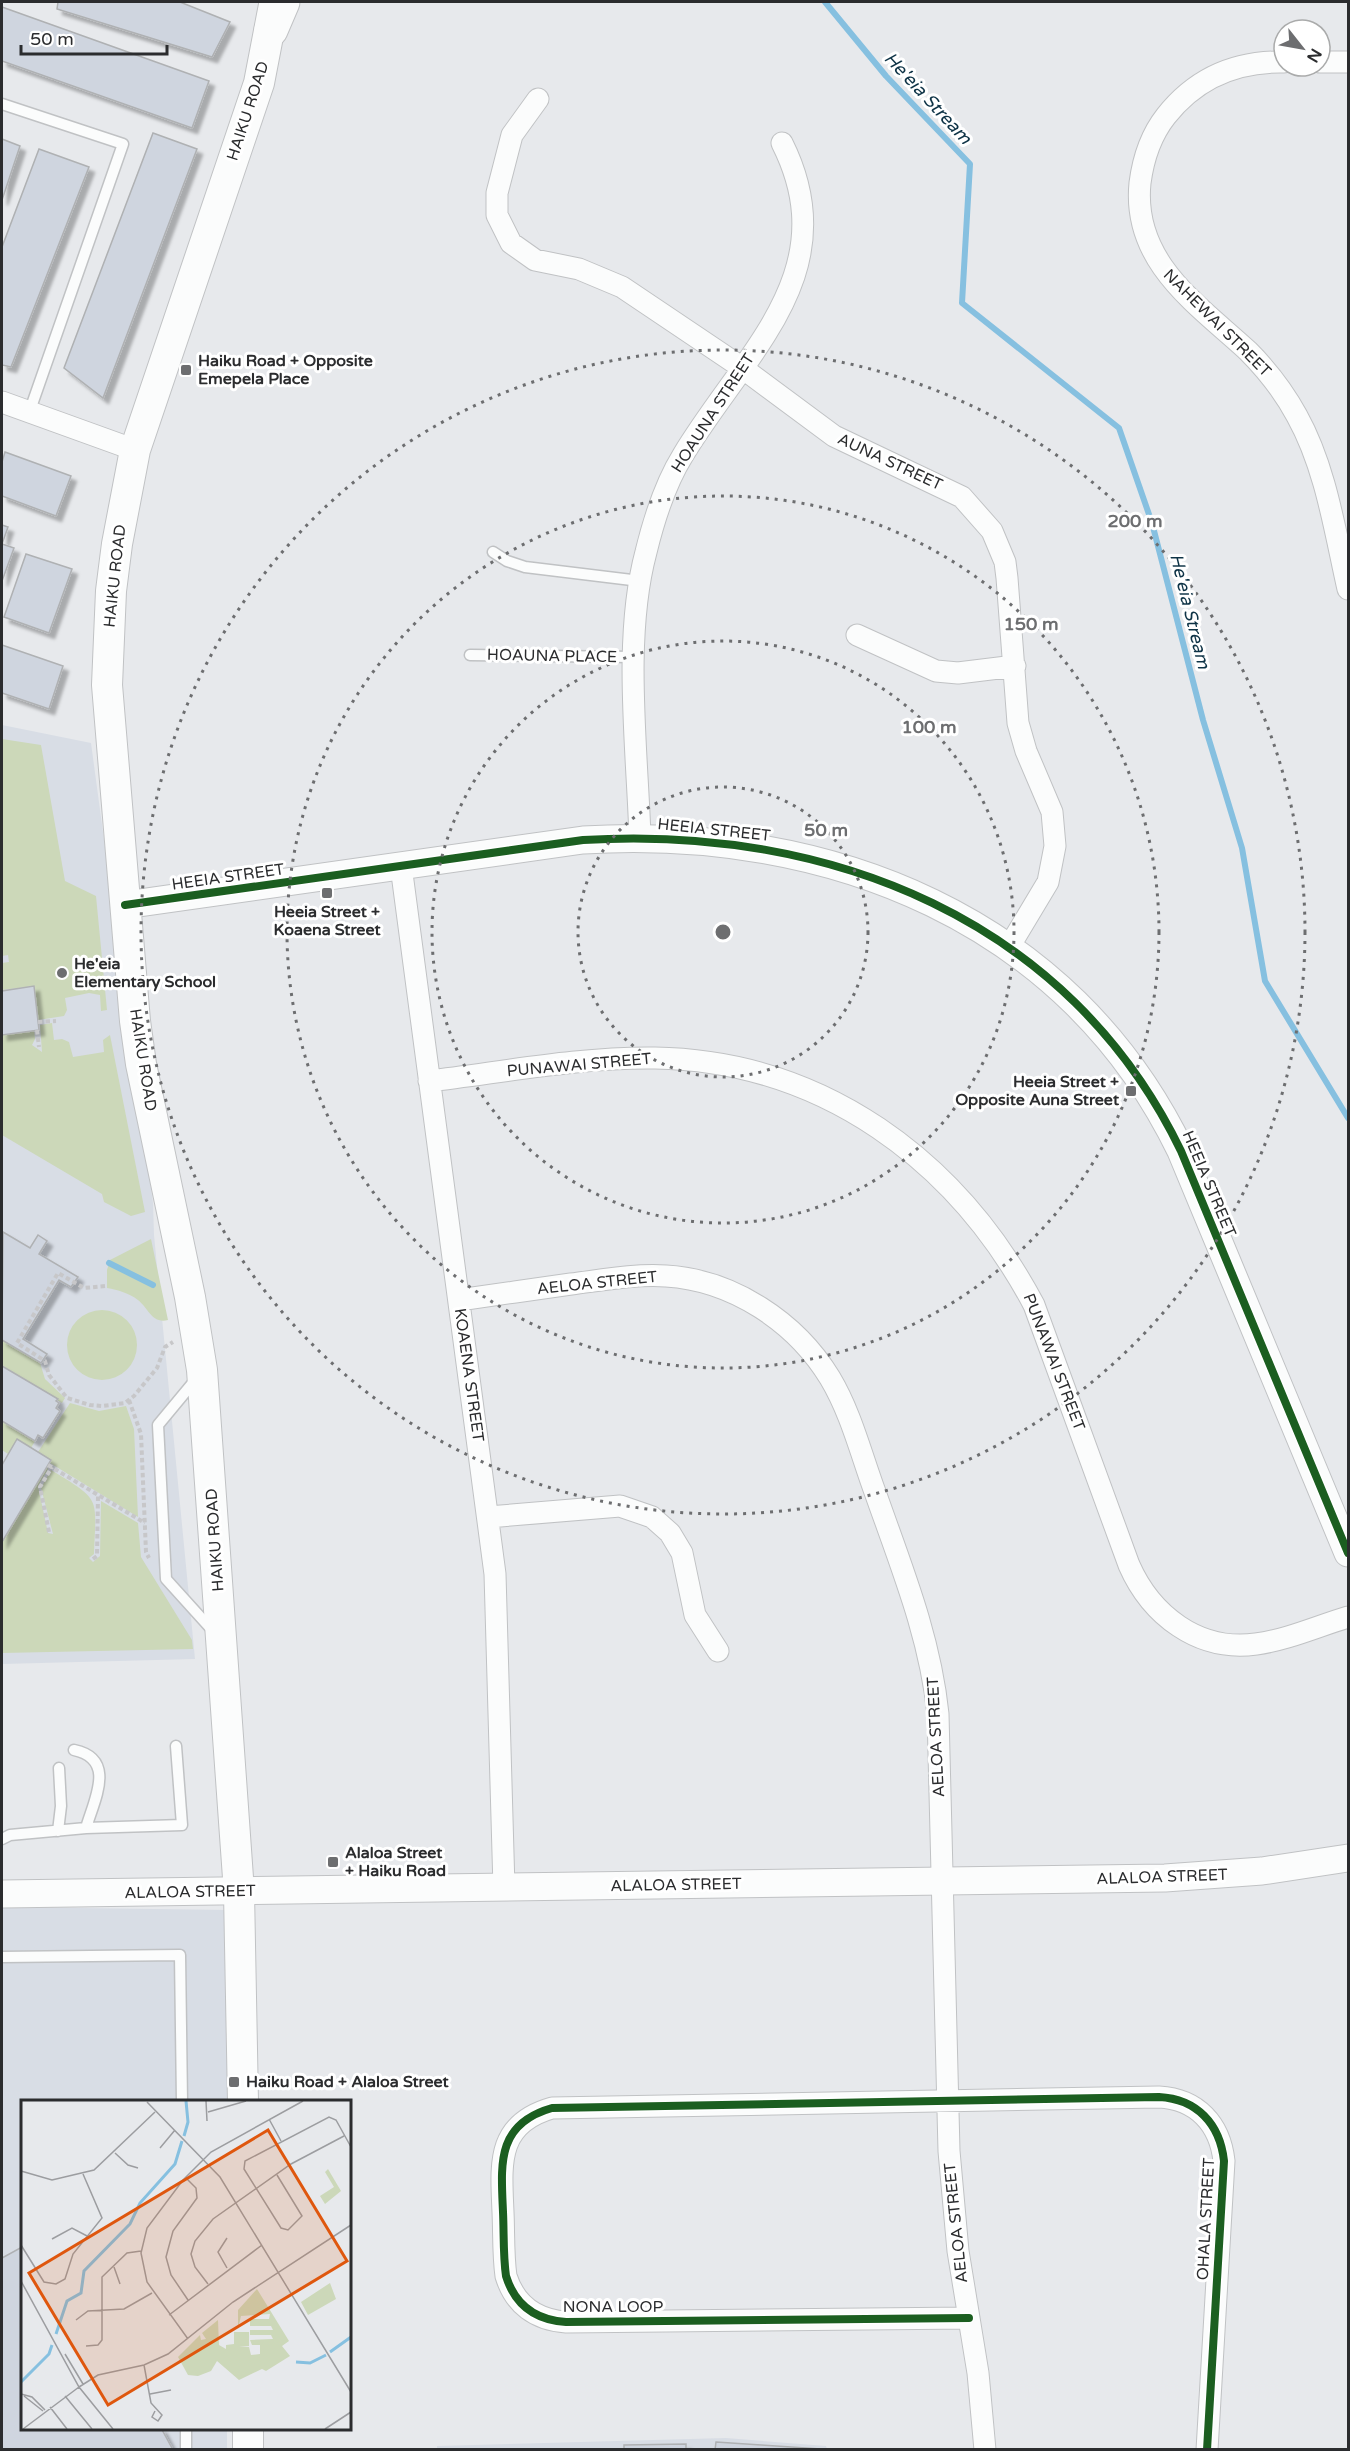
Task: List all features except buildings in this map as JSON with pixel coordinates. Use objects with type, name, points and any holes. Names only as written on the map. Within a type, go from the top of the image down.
[{"type":"main road","name":"HAIKU ROAD","points":[[243,2100],[240,1892],[202,1371],[190,1297],[141,1065],[107,685],[108,638],[117,544],[135,450],[250,111],[276,11]]},
{"type":"main road","points":[[248,2430],[248,2450]]},
{"type":"street","name":"NAHEWAI STREET","points":[[1272,62],[1253,63],[1218,73],[1202,82],[1174,106],[1163,120],[1146,153],[1142,171],[1140,207],[1148,243],[1166,274],[1256,359],[1297,415],[1317,460],[1348,590]]},
{"type":"street","points":[[1332,62],[1348,62]]},
{"type":"street","name":"AUNA STREET","points":[[538,99],[512,135],[497,193],[497,215],[511,243],[535,260],[579,269],[622,287],[741,367],[834,436],[950,489],[973,507],[993,531],[1005,562],[1021,738],[1052,812],[1055,846],[1048,882],[1009,947]]},
{"type":"street","name":"HOAUNA STREET","points":[[640,837],[634,657],[640,582],[648,543],[667,487],[682,456],[785,303],[799,268],[802,250],[803,206],[792,163],[782,143]]},
{"type":"street","points":[[2,402],[135,450]]},
{"type":"street","points":[[857,635],[936,671],[958,673],[1015,666]]},
{"type":"street","name":"HEEIA STREET","points":[[125,905],[583,840],[640,837],[708,840],[750,845],[832,864],[872,877],[936,905],[1009,947],[1050,978],[1097,1023],[1135,1071],[1162,1114],[1180,1151],[1348,1553]]},
{"type":"street","name":"KOAENA STREET","points":[[401,866],[495,1574],[504,1888]]},
{"type":"street","name":"PUNAWAI STREET","points":[[429,1081],[622,1058],[690,1060],[767,1076],[820,1096],[850,1111],[907,1148],[957,1193],[1000,1246],[1018,1275],[1034,1305],[1129,1564],[1137,1582],[1159,1612],[1190,1633],[1205,1639],[1237,1645],[1269,1642],[1348,1617]]},
{"type":"street","name":"AELOA STREET","points":[[459,1300],[644,1275],[677,1277],[717,1286],[761,1308],[794,1333],[816,1358],[841,1400],[925,1634],[931,1659],[938,1714],[946,2101],[957,2241],[978,2373],[985,2450]]},
{"type":"street","points":[[488,1517],[620,1506],[652,1517],[670,1533],[682,1553],[695,1615],[718,1651]]},
{"type":"street","name":"ALALOA STREET","points":[[2,1894],[941,1882],[1214,1876],[1348,1858]]},
{"type":"street","name":"OHALA STREET","points":[[946,2101],[1170,2097],[1191,2104],[1208,2118],[1220,2138],[1224,2161],[1208,2450]]},
{"type":"street","name":"NONA LOOP","points":[[946,2101],[552,2109],[539,2112],[517,2127],[505,2148],[501,2172],[505,2265],[509,2287],[521,2305],[553,2321],[969,2318]]},
{"type":"lane","points":[[2,104],[123,144],[29,413]]},
{"type":"lane","points":[[493,552],[507,561],[525,567],[640,582]]},
{"type":"lane","name":"HOAUNA PLACE","points":[[470,655],[634,657]]},
{"type":"lane","points":[[202,1371],[158,1425],[166,1579],[222,1641]]},
{"type":"lane","points":[[2,1839],[10,1834],[86,1828],[182,1825],[177,1746]]},
{"type":"lane","points":[[74,1750],[88,1753],[98,1764],[101,1781],[86,1828]]},
{"type":"lane","points":[[58,1831],[61,1806],[59,1768]]},
{"type":"lane","points":[[2,1957],[180,1955],[182,2100]]},
{"type":"lane","points":[[186,2430],[186,2450]]},
{"type":"path","points":[[38,1022],[56,1021]]},
{"type":"path","points":[[37,1030],[39,1047]]},
{"type":"path","points":[[105,1286],[84,1288],[58,1274],[17,1343],[45,1361],[49,1375],[67,1398],[90,1406],[125,1403],[145,1385],[157,1368],[165,1347],[173,1342]]},
{"type":"path","points":[[49,1532],[40,1487],[50,1466],[145,1523]]},
{"type":"path","points":[[93,1559],[97,1556],[98,1495]]},
{"type":"shaded area","name":"He'eia Elementary School","points":[[2,725],[91,743],[153,1203],[154,1235],[195,1659],[2,1664]]},
{"type":"shaded area","points":[[2,1907],[230,1910],[229,2100],[21,2100],[21,2430],[227,2430],[227,2449],[2,2450]]},
{"type":"shaded area","points":[[726,2438],[826,2446],[827,2449],[437,2450],[437,2446]]},
{"type":"green space","points":[[2,739],[41,745],[65,881],[96,896],[107,1010],[101,1011],[100,995],[89,993],[65,998],[67,1010],[64,1016],[38,1020],[34,986],[2,990],[2,963],[9,962],[8,955],[2,956]]},
{"type":"green space","points":[[52,1023],[54,1040],[62,1039],[69,1042],[73,1057],[104,1052],[103,1040],[110,1035],[145,1212],[131,1216],[104,1202],[102,1194],[2,1135],[2,1035],[34,1030],[35,1039],[32,1045],[42,1052],[40,1025]]},
{"type":"green space","points":[[151,1239],[168,1320],[163,1321],[154,1318],[131,1295],[107,1288],[107,1270],[110,1260]]},
{"type":"green space","points":[[102,1310],[115,1313],[127,1320],[134,1332],[137,1345],[134,1358],[127,1370],[115,1377],[102,1380],[89,1377],[77,1370],[70,1358],[67,1345],[70,1332],[77,1320],[89,1313]]},
{"type":"green space","points":[[2,1339],[40,1363],[45,1379],[65,1398],[62,1403],[2,1365]]},
{"type":"green space","points":[[70,1403],[99,1411],[126,1406],[134,1429],[138,1517],[50,1463],[51,1460],[38,1452]]},
{"type":"green space","points":[[2,1421],[35,1441],[31,1448],[17,1440],[8,1454],[2,1450]]},
{"type":"green space","points":[[47,1467],[38,1486],[48,1533],[53,1534],[41,1488],[51,1470],[80,1488],[92,1502],[95,1510],[94,1554],[89,1558],[93,1562],[100,1556],[101,1501],[138,1523],[141,1557],[192,1640],[193,1649],[2,1653],[2,1542]]},
{"type":"waterway","name":"He'eia Stream","points":[[825,2],[886,76],[970,164],[962,303],[1119,428],[1152,523],[1203,720],[1242,848],[1265,981],[1348,1118]]},
{"type":"waterway","points":[[109,1263],[153,1285]]},
{"type":"cycle path","points":[[125,905],[583,840],[675,840],[764,850],[851,871],[932,903],[1007,947],[1075,1002],[1133,1070],[1181,1151],[1348,1553]]},
{"type":"cycle path","points":[[969,2318],[566,2322],[545,2318],[521,2303],[506,2276],[502,2178],[506,2148],[511,2135],[520,2124],[552,2108],[1159,2097],[1185,2103],[1195,2108],[1212,2125],[1218,2136],[1224,2161],[1207,2450]]},
{"type":"place","name":"Haiku Road + Opposite Emepela Place","points":[[186,370]]},
{"type":"place","name":"Heeia Street + Koaena Street","points":[[327,893]]},
{"type":"place","name":"He'eia Elementary School","points":[[62,973]]},
{"type":"place","name":"Heeia Street + Opposite Auna Street","points":[[1131,1091]]},
{"type":"place","name":"Alaloa Street + Haiku Road","points":[[333,1862]]},
{"type":"place","name":"Haiku Road + Alaloa Street","points":[[234,2082]]}]
